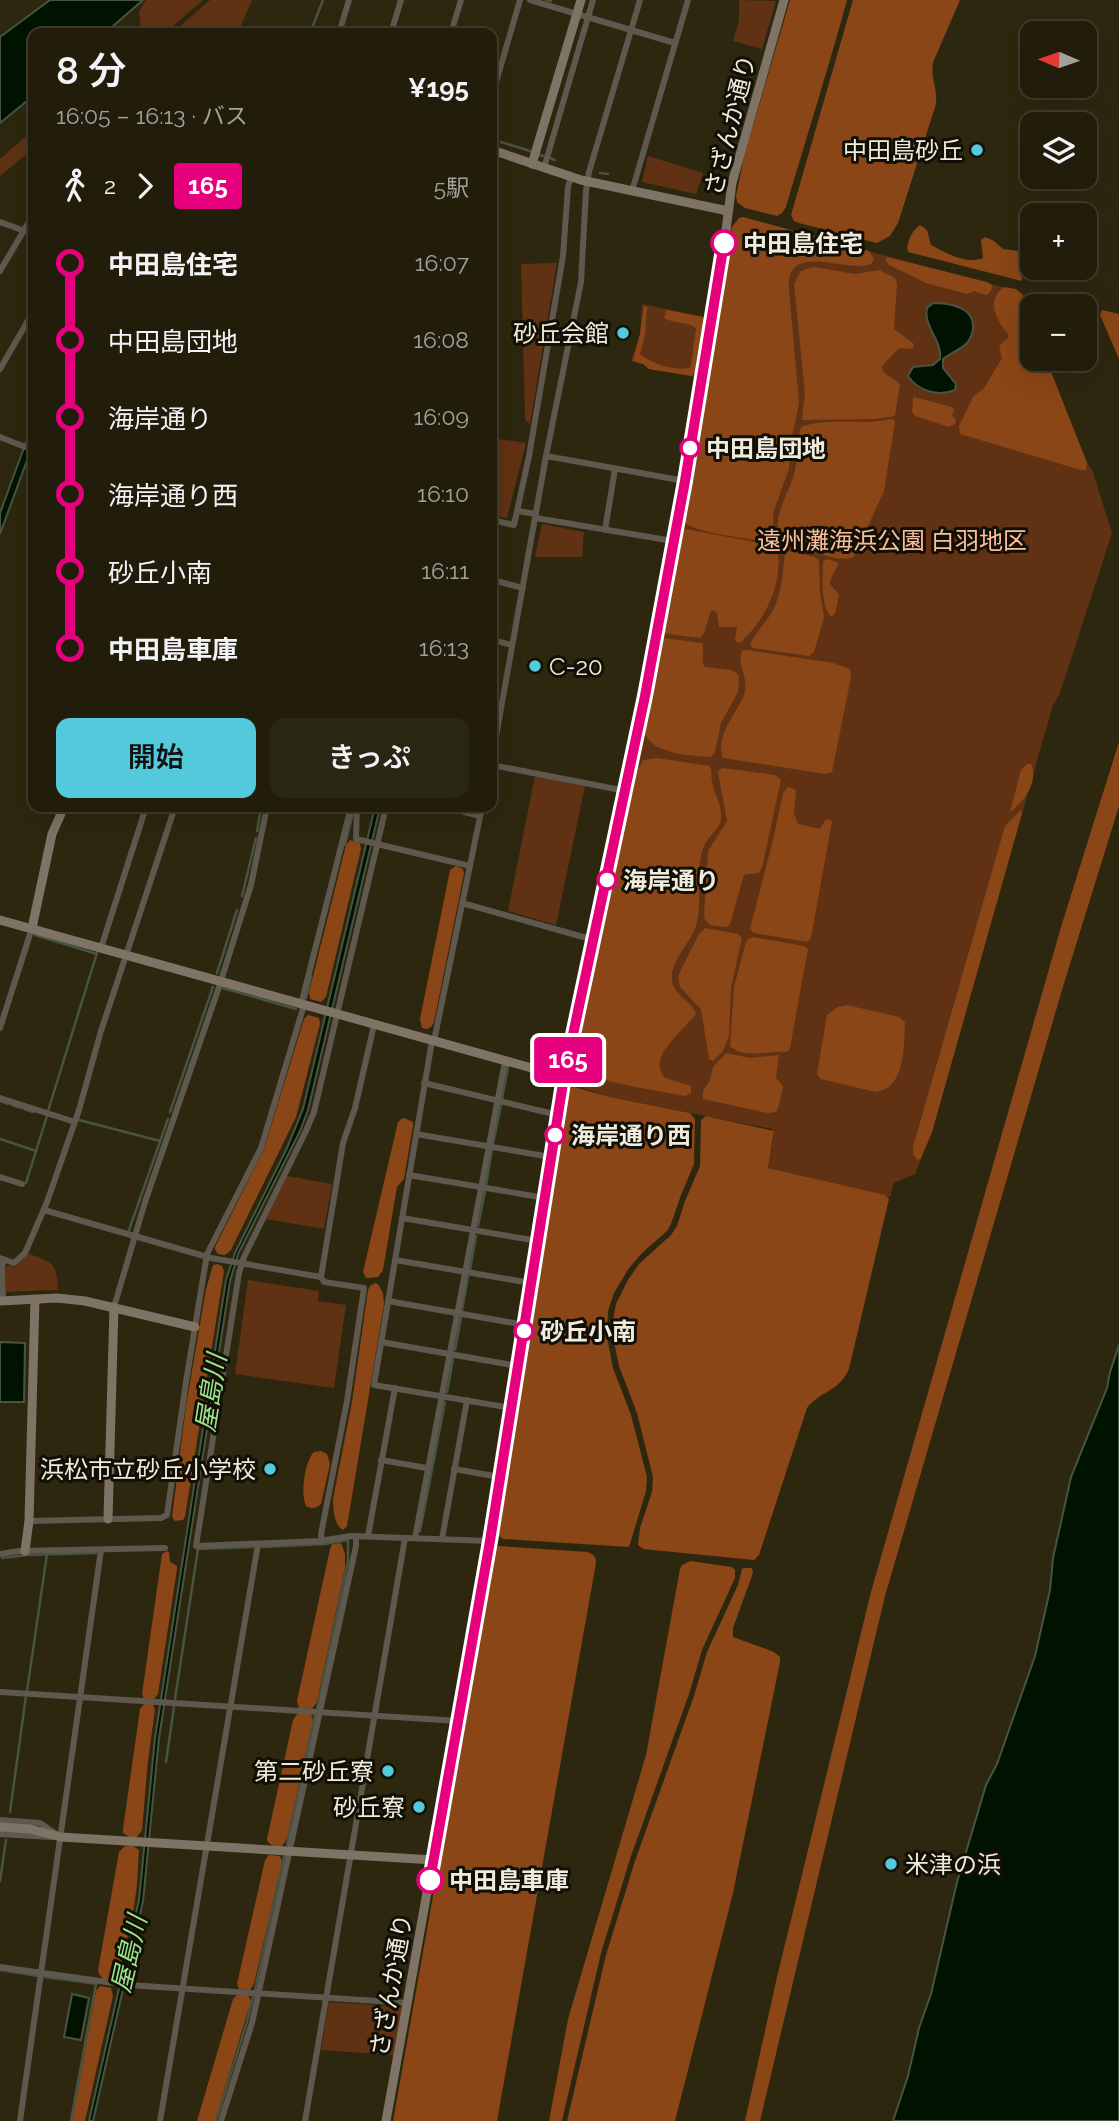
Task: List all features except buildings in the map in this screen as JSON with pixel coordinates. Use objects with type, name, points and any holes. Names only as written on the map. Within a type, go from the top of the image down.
[{"type":"street","points":[[341,28],[349,0]]},
{"type":"street","points":[[393,28],[401,0]]},
{"type":"street","points":[[453,28],[461,0]]},
{"type":"street","points":[[497,79],[520,0]]},
{"type":"street","points":[[530,0],[675,43]]},
{"type":"street","points":[[532,164],[580,0]]},
{"type":"street","points":[[544,168],[593,0]]},
{"type":"street","points":[[497,712],[581,282],[587,181],[640,0]]},
{"type":"street","points":[[632,191],[688,0]]},
{"type":"street","name":"さざんか通り","points":[[386,2121],[490,1541],[564,1077],[626,791],[685,481],[735,169],[784,0]]},
{"type":"street","points":[[497,152],[571,177],[728,211]]},
{"type":"street","points":[[497,521],[514,525],[529,456],[563,256],[571,177]]},
{"type":"street","points":[[0,222],[28,232]]},
{"type":"street","points":[[0,271],[28,224]]},
{"type":"street","points":[[0,369],[28,321]]},
{"type":"street","points":[[0,437],[28,448]]},
{"type":"street","points":[[529,456],[685,481]]},
{"type":"street","points":[[605,530],[615,469]]},
{"type":"street","points":[[517,511],[673,541]]},
{"type":"street","points":[[497,581],[523,588]]},
{"type":"street","points":[[497,641],[512,645]]},
{"type":"street","points":[[497,766],[626,791]]},
{"type":"street","points":[[0,1028],[32,928],[52,835],[62,812]]},
{"type":"street","points":[[102,948],[144,812]]},
{"type":"street","points":[[173,812],[101,1031],[91,1073],[44,1210],[25,1253],[14,1263],[2,1259],[1,1301],[71,1299],[195,1327]]},
{"type":"street","points":[[108,1519],[114,1307],[134,1236],[254,875],[266,812]]},
{"type":"street","points":[[29,1521],[161,1518],[167,1515],[207,1256],[261,1148],[302,1005],[350,812]]},
{"type":"street","points":[[357,812],[356,839],[470,866]]},
{"type":"street","points":[[385,812],[310,1123],[240,1264],[195,1546],[322,1541],[356,1536],[490,1541]]},
{"type":"street","points":[[464,812],[480,816]]},
{"type":"street","points":[[481,812],[424,1083],[374,1384],[511,1408]]},
{"type":"street","points":[[463,903],[594,940]]},
{"type":"street","points":[[0,920],[564,1077]]},
{"type":"street","points":[[322,1541],[321,1534],[347,1401],[364,1288],[324,1282],[321,1277],[344,1143],[374,1025]]},
{"type":"street","points":[[415,1538],[505,1061]]},
{"type":"street","points":[[424,1083],[558,1115]]},
{"type":"street","points":[[0,1098],[75,1122]]},
{"type":"street","points":[[415,1134],[551,1157]]},
{"type":"street","points":[[409,1175],[545,1198]]},
{"type":"street","points":[[0,1177],[22,1184]]},
{"type":"street","points":[[44,1210],[240,1264],[321,1277]]},
{"type":"street","points":[[402,1218],[538,1241]]},
{"type":"street","points":[[395,1260],[531,1283]]},
{"type":"street","points":[[25,1551],[29,1521],[35,1299]]},
{"type":"street","points":[[388,1301],[525,1325]]},
{"type":"street","points":[[381,1342],[518,1366]]},
{"type":"street","points":[[368,1536],[395,1388]]},
{"type":"street","points":[[442,1539],[467,1400]]},
{"type":"street","points":[[381,1460],[427,1468]]},
{"type":"street","points":[[454,1469],[500,1477]]},
{"type":"street","points":[[221,2121],[259,1994],[356,1536]]},
{"type":"street","points":[[305,2121],[405,1538]]},
{"type":"street","points":[[160,2121],[258,1544]]},
{"type":"street","points":[[0,1554],[165,1548]]},
{"type":"street","points":[[20,2121],[101,1550]]},
{"type":"street","points":[[0,1692],[458,1721]]},
{"type":"street","points":[[0,1819],[40,1824],[61,1837]]},
{"type":"street","points":[[0,1827],[30,1829],[61,1837]]},
{"type":"street","points":[[0,1834],[433,1860]]},
{"type":"street","points":[[0,1967],[183,1989],[408,2003]]},
{"type":"green space","points":[[146,0],[203,0],[171,28],[141,28],[139,12]]},
{"type":"green space","points":[[210,0],[252,0],[240,28],[178,28]]},
{"type":"green space","points":[[739,0],[776,1],[762,49],[733,41],[739,21]]},
{"type":"green space","points":[[28,134],[28,153],[0,176],[0,159]]},
{"type":"green space","points":[[648,156],[703,173],[696,194],[642,182]]},
{"type":"green space","name":"遠州灘海浜公園 白羽地区","points":[[739,218],[1020,292],[1020,371],[1051,371],[1087,463],[1092,469],[1112,533],[1060,693],[1052,708],[932,1132],[915,1174],[894,1183],[890,1197],[768,1168],[774,1134],[772,1129],[610,1097],[579,1087],[570,1089],[568,1094],[651,697],[691,482],[732,227]]},
{"type":"green space","points":[[557,263],[530,424],[525,416],[521,264]]},
{"type":"green space","points":[[642,304],[705,317],[695,377],[649,369],[643,364],[631,361],[640,334]]},
{"type":"green space","points":[[497,439],[526,443],[507,518],[497,516]]},
{"type":"green space","points":[[542,524],[584,532],[582,557],[535,557]]},
{"type":"green space","points":[[535,776],[585,786],[556,925],[508,911]]},
{"type":"green space","points":[[287,1176],[332,1184],[324,1229],[266,1219]]},
{"type":"green space","points":[[28,1253],[52,1264],[58,1290],[6,1292],[5,1267],[15,1267]]},
{"type":"green space","points":[[248,1280],[319,1291],[318,1301],[346,1305],[334,1388],[235,1374]]},
{"type":"green space","points":[[329,2002],[402,2007],[393,2055],[321,2050]]},
{"type":"shaded area","points":[[790,0],[847,0],[786,207],[777,216],[745,208],[737,202],[736,196],[744,157]]},
{"type":"shaded area","points":[[853,0],[960,0],[934,60],[932,71],[936,104],[898,223],[890,236],[877,243],[799,223],[794,221],[791,215]]},
{"type":"shaded area","points":[[743,217],[869,251],[874,259],[871,264],[860,266],[807,262],[797,266],[790,275],[799,403],[789,469],[773,513],[774,542],[713,533],[684,523],[732,227]]},
{"type":"shaded area","points":[[920,225],[927,230],[931,245],[963,259],[983,258],[981,240],[985,237],[1003,249],[1018,251],[1022,281],[908,252],[910,237]]},
{"type":"shaded area","points":[[887,257],[987,282],[992,288],[986,295],[974,291],[967,294],[926,283],[889,265],[885,260]]},
{"type":"shaded area","points":[[813,267],[855,274],[879,270],[895,278],[897,284],[894,329],[913,343],[914,347],[899,348],[882,366],[884,372],[900,385],[895,416],[876,419],[802,420],[805,393],[794,284],[801,271]]},
{"type":"shaded area","points":[[1004,287],[1016,289],[1022,294],[1020,371],[1051,371],[1087,463],[1086,470],[960,434],[959,426],[973,397],[984,388],[1002,358],[999,346],[1008,338],[995,310],[998,292]]},
{"type":"shaded area","points":[[644,306],[647,307],[645,335],[640,354],[650,361],[670,368],[690,368],[696,328],[664,318],[666,310],[703,317],[696,371],[692,376],[649,369],[633,361]]},
{"type":"shaded area","points":[[1102,310],[1119,314],[1119,359],[1100,315]]},
{"type":"shaded area","points":[[914,397],[952,407],[955,424],[949,427],[915,416],[912,411]]},
{"type":"shaded area","points":[[891,419],[895,422],[884,491],[854,557],[833,558],[785,543],[780,535],[779,517],[795,470],[801,427]]},
{"type":"shaded area","points":[[686,529],[777,548],[778,574],[771,599],[758,622],[741,642],[735,640],[737,627],[719,627],[717,613],[713,610],[700,638],[664,632],[681,533]]},
{"type":"shaded area","points":[[789,551],[819,560],[824,617],[814,652],[809,656],[753,648],[750,645],[777,601],[785,554]]},
{"type":"shaded area","points":[[827,559],[838,564],[830,581],[839,595],[835,614],[831,617],[827,612],[823,591],[823,562]]},
{"type":"shaded area","points":[[664,638],[702,643],[705,667],[731,670],[739,675],[738,692],[721,723],[715,752],[711,757],[664,750],[649,741],[645,734],[661,642]]},
{"type":"shaded area","points":[[742,651],[833,663],[850,669],[851,677],[832,772],[825,774],[723,758],[721,750],[724,733],[744,695],[741,656]]},
{"type":"shaded area","points":[[1119,742],[1119,806],[1062,990],[885,1596],[760,2121],[745,2121],[777,1977],[871,1592],[1061,927]]},
{"type":"shaded area","points":[[657,758],[710,766],[721,814],[720,823],[701,854],[696,926],[672,973],[673,985],[696,1014],[669,1044],[660,1061],[660,1070],[665,1078],[691,1086],[691,1093],[685,1096],[608,1081],[574,1066],[636,773],[643,760]]},
{"type":"shaded area","points":[[1031,764],[1033,771],[1032,784],[1025,797],[1010,812],[1021,770]]},
{"type":"shaded area","points":[[722,768],[775,775],[781,780],[762,868],[758,873],[744,875],[727,927],[710,925],[704,916],[708,851],[727,821],[718,772]]},
{"type":"shaded area","points":[[788,787],[796,790],[794,813],[798,824],[820,829],[826,819],[832,821],[811,938],[807,942],[754,933],[750,929],[783,793]]},
{"type":"shaded area","points":[[1021,810],[932,1132],[918,1160],[913,1154],[913,1147],[1005,826]]},
{"type":"shaded area","points":[[350,840],[360,843],[361,849],[326,997],[321,1002],[310,999],[309,992],[346,845]]},
{"type":"shaded area","points":[[456,866],[463,869],[464,874],[434,1022],[427,1029],[422,1028],[420,1019],[450,870]]},
{"type":"shaded area","points":[[705,928],[738,934],[742,938],[731,987],[729,1036],[723,1051],[713,1061],[709,1059],[701,1009],[680,987],[678,976],[699,934]]},
{"type":"shaded area","points":[[753,937],[808,949],[790,1048],[787,1052],[749,1054],[730,1046],[734,987],[746,942]]},
{"type":"shaded area","points":[[847,1005],[899,1017],[905,1022],[898,1075],[886,1089],[876,1092],[821,1079],[817,1074],[827,1015],[838,1007]]},
{"type":"shaded area","points":[[308,1015],[319,1018],[320,1024],[296,1117],[231,1250],[225,1255],[218,1254],[215,1247],[264,1149],[304,1019]]},
{"type":"shaded area","points":[[726,1053],[750,1058],[779,1055],[776,1078],[783,1086],[776,1112],[768,1113],[703,1099],[703,1091],[710,1080],[713,1067]]},
{"type":"shaded area","points":[[574,1087],[690,1113],[695,1119],[694,1164],[671,1224],[629,1268],[614,1293],[608,1311],[607,1337],[613,1368],[631,1415],[647,1477],[646,1491],[629,1547],[503,1539],[498,1535],[568,1094]]},
{"type":"shaded area","points":[[706,1116],[774,1131],[768,1168],[885,1195],[889,1199],[849,1369],[840,1383],[807,1408],[759,1555],[754,1560],[643,1549],[638,1545],[640,1528],[652,1492],[653,1477],[637,1413],[619,1366],[613,1337],[616,1304],[628,1280],[639,1264],[671,1235],[677,1226],[700,1166],[701,1120]]},
{"type":"shaded area","points":[[404,1118],[413,1122],[413,1126],[404,1179],[397,1187],[383,1270],[378,1277],[366,1278],[363,1272],[398,1122]]},
{"type":"shaded area","points":[[213,1265],[222,1266],[224,1271],[185,1517],[175,1521],[172,1517],[186,1406],[206,1289]]},
{"type":"shaded area","points":[[375,1283],[383,1293],[384,1304],[347,1526],[343,1530],[336,1521],[333,1499],[352,1402],[368,1290]]},
{"type":"shaded area","points":[[314,1452],[327,1454],[330,1464],[321,1504],[312,1508],[306,1506],[304,1501],[304,1478],[311,1456]]},
{"type":"shaded area","points":[[340,1543],[345,1554],[345,1568],[317,1702],[312,1709],[299,1708],[297,1701],[330,1549],[332,1544]]},
{"type":"shaded area","points":[[498,1546],[587,1552],[594,1556],[596,1563],[497,2121],[393,2121],[494,1553]]},
{"type":"shaded area","points":[[167,1551],[170,1562],[177,1566],[177,1569],[158,1694],[154,1699],[144,1699],[142,1694],[162,1554]]},
{"type":"shaded area","points":[[690,1561],[732,1567],[735,1570],[735,1578],[702,1650],[630,1859],[601,1953],[562,2121],[549,2121],[568,2019],[646,1755],[680,1569]]},
{"type":"shaded area","points":[[744,1568],[752,1568],[753,1573],[733,1628],[733,1637],[774,1652],[780,1657],[780,1662],[733,1893],[675,2121],[567,2121],[606,1955],[635,1861],[707,1652]]},
{"type":"shaded area","points":[[144,1704],[153,1704],[155,1710],[142,1830],[137,1837],[129,1837],[123,1833],[123,1829],[140,1709]]},
{"type":"shaded area","points":[[298,1713],[311,1714],[313,1720],[287,1839],[282,1846],[273,1846],[267,1839],[293,1720]]},
{"type":"shaded area","points":[[125,1846],[133,1846],[139,1850],[137,1885],[119,1973],[107,1980],[101,1977],[98,1970],[119,1852]]},
{"type":"shaded area","points":[[269,1855],[280,1856],[282,1862],[254,1984],[250,1990],[239,1989],[237,1984],[265,1860]]},
{"type":"shaded area","points":[[100,1986],[111,1988],[113,1996],[85,2121],[72,2121],[96,1991]]},
{"type":"shaded area","points":[[238,1994],[248,1995],[251,2001],[215,2121],[197,2121],[233,1999]]},
{"type":"water","points":[[50,0],[143,0],[111,28],[28,28],[28,100],[0,123],[0,37]]},
{"type":"water","points":[[933,303],[959,307],[969,315],[973,327],[967,343],[943,359],[943,368],[956,384],[955,390],[942,393],[917,386],[908,376],[913,367],[933,365],[940,359],[939,346],[927,315],[927,308]]},
{"type":"water","points":[[28,437],[28,458],[0,534],[0,513]]},
{"type":"water","name":"屋島川","points":[[374,812],[379,812],[308,1110],[238,1254],[230,1281],[159,1738],[143,1901],[93,2121],[89,2121],[139,1900],[155,1738],[226,1280],[235,1253],[287,1148],[303,1109]]},
{"type":"water","points":[[0,1342],[25,1343],[24,1402],[0,1402]]},
{"type":"water","points":[[1119,1345],[1119,2121],[893,2121],[931,1994],[957,1882],[986,1785],[997,1764],[1035,1656],[1071,1477],[1107,1388]]},
{"type":"water","points":[[72,1994],[89,1998],[81,2040],[64,2037]]},
{"type":"waterway","points":[[312,28],[323,0]]},
{"type":"waterway","points":[[546,0],[551,1]]},
{"type":"waterway","points":[[501,142],[530,151]]},
{"type":"waterway","points":[[550,158],[555,160]]},
{"type":"waterway","points":[[600,173],[608,174]]},
{"type":"waterway","points":[[257,831],[260,812]]},
{"type":"waterway","points":[[345,845],[353,813]]},
{"type":"waterway","points":[[242,896],[256,838]]},
{"type":"waterway","points":[[217,973],[237,910]]},
{"type":"waterway","points":[[35,935],[97,954]]},
{"type":"waterway","points":[[48,1111],[97,953]]},
{"type":"waterway","points":[[306,998],[311,977]]},
{"type":"waterway","points":[[170,1112],[213,987]]},
{"type":"waterway","points":[[223,988],[296,1009]]},
{"type":"waterway","points":[[502,1099],[508,1067]]},
{"type":"waterway","points":[[0,1101],[8,1104]]},
{"type":"waterway","points":[[12,1105],[21,1108]]},
{"type":"waterway","points":[[493,1144],[501,1105]]},
{"type":"waterway","points":[[24,1109],[33,1112]]},
{"type":"waterway","points":[[26,1183],[47,1116]]},
{"type":"waterway","points":[[129,1230],[168,1119]]},
{"type":"waterway","points":[[79,1120],[160,1141]]},
{"type":"waterway","points":[[0,1139],[36,1151]]},
{"type":"waterway","points":[[486,1185],[492,1150]]},
{"type":"waterway","points":[[478,1226],[485,1191]]},
{"type":"waterway","points":[[470,1269],[476,1236]]},
{"type":"waterway","points":[[462,1310],[468,1277]]},
{"type":"waterway","points":[[455,1350],[461,1318]]},
{"type":"waterway","points":[[447,1392],[453,1359]]},
{"type":"waterway","points":[[420,1531],[445,1402]]},
{"type":"waterway","points":[[262,1547],[325,1544],[348,1540],[348,1561],[317,1709]]},
{"type":"waterway","points":[[197,1549],[253,1547]]},
{"type":"waterway","points":[[175,1699],[198,1549]]},
{"type":"waterway","points":[[2,1558],[96,1553]]},
{"type":"waterway","points":[[27,1691],[47,1554]]},
{"type":"waterway","points":[[10,1812],[26,1696]]},
{"type":"waterway","points":[[166,1762],[174,1707]]},
{"type":"waterway","points":[[287,1845],[315,1715]]},
{"type":"waterway","points":[[0,1881],[6,1840]]},
{"type":"waterway","points":[[255,1989],[284,1856]]},
{"type":"waterway","points":[[0,1970],[38,1976]]},
{"type":"waterway","name":"屋島川","points":[[45,1977],[97,1984]]},
{"type":"waterway","name":"屋島川","points":[[71,2121],[96,1984]]},
{"type":"waterway","points":[[216,2121],[253,1996]]},
{"type":"bus line","name":"165","points":[[430,1880],[490,1541],[564,1077],[645,696],[685,481],[724,243]]},
{"type":"place","name":"中田島砂丘","points":[[977,150]]},
{"type":"place","name":"中田島住宅","points":[[724,243]]},
{"type":"place","name":"砂丘会館","points":[[623,333]]},
{"type":"place","name":"中田島団地","points":[[690,448]]},
{"type":"place","name":"C-20","points":[[535,666]]},
{"type":"place","name":"海岸通り","points":[[607,880]]},
{"type":"place","name":"海岸通り西","points":[[555,1135]]},
{"type":"place","name":"砂丘小南","points":[[524,1331]]},
{"type":"place","name":"浜松市立砂丘小学校","points":[[270,1469]]},
{"type":"place","name":"第二砂丘寮","points":[[388,1771]]},
{"type":"place","name":"砂丘寮","points":[[419,1807]]},
{"type":"place","name":"米津の浜","points":[[891,1864]]},
{"type":"place","name":"中田島車庫","points":[[430,1880]]}]
